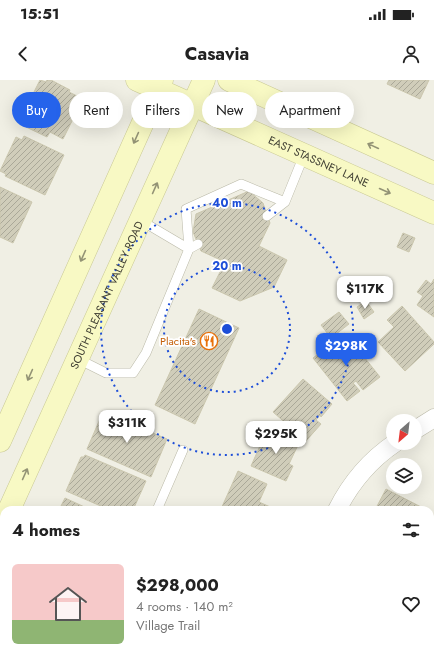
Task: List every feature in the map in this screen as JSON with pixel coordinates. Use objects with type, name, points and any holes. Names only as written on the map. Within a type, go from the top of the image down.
[{"type":"street","name":"EAST STASSNEY LANE","points":[[137,80],[160,85],[171,92]]},
{"type":"street","name":"SOUTH PLEASANT VALLEY ROAD","points":[[194,101],[204,80]]},
{"type":"street","points":[[229,80],[434,173]]},
{"type":"street","points":[[0,441],[160,85]]},
{"type":"street","name":"EAST STASSNEY LANE","points":[[194,106],[434,213]]},
{"type":"street","name":"SOUTH PLEASANT VALLEY ROAD","points":[[11,506],[182,128]]},
{"type":"street","points":[[422,426],[434,418]]},
{"type":"street","points":[[339,506],[353,484],[365,469],[386,450]]},
{"type":"lane","points":[[267,216],[285,202],[304,155]]},
{"type":"lane","points":[[78,359],[106,373],[133,373],[146,353],[189,249],[186,209],[241,184],[285,202]]},
{"type":"lane","points":[[140,220],[189,249]]},
{"type":"lane","points":[[189,249],[198,244]]},
{"type":"lane","points":[[159,506],[183,450]]},
{"type":"building","points":[[40,80],[46,82],[47,80],[51,80],[70,90],[69,127],[63,139],[50,132],[47,137],[28,128],[61,128],[61,92],[34,92]]},
{"type":"building","points":[[389,80],[429,80],[420,99],[387,84]]},
{"type":"building","points":[[24,136],[64,155],[45,195],[5,176],[6,174],[0,171],[16,137],[22,140]]},
{"type":"building","points":[[0,187],[32,202],[13,243],[0,237]]},
{"type":"building","points":[[249,191],[263,203],[270,223],[259,246],[287,260],[274,287],[240,301],[212,288],[225,262],[201,251],[193,232],[196,214]]},
{"type":"building","points":[[403,233],[415,238],[409,252],[397,247]]},
{"type":"building","points":[[434,279],[434,317],[417,305],[423,296],[417,292],[426,280],[431,284]]},
{"type":"building","points":[[366,301],[374,312],[364,319],[357,307]]},
{"type":"building","points":[[402,306],[434,342],[434,344],[405,371],[378,342],[394,327],[387,320]]},
{"type":"building","points":[[199,309],[239,328],[195,424],[155,405]]},
{"type":"building","points":[[339,312],[349,324],[331,338],[321,325]]},
{"type":"building","points":[[345,333],[380,377],[363,390],[356,381],[353,383],[360,391],[347,401],[313,358]]},
{"type":"building","points":[[303,379],[332,404],[321,417],[320,415],[316,420],[321,424],[306,441],[273,412]]},
{"type":"building","points":[[103,412],[167,439],[151,477],[87,449]]},
{"type":"building","points":[[268,428],[299,443],[289,464],[293,466],[286,481],[251,466]]},
{"type":"building","points":[[85,455],[146,481],[135,506],[101,506],[66,491],[81,457],[84,457]]},
{"type":"building","points":[[238,471],[267,484],[259,502],[268,506],[222,506]]},
{"type":"building","points":[[386,489],[386,494],[396,494],[419,506],[377,506]]},
{"type":"building","points":[[65,498],[82,506],[61,506]]},
{"type":"place","name":"Placita's","points":[[209,341]]}]
